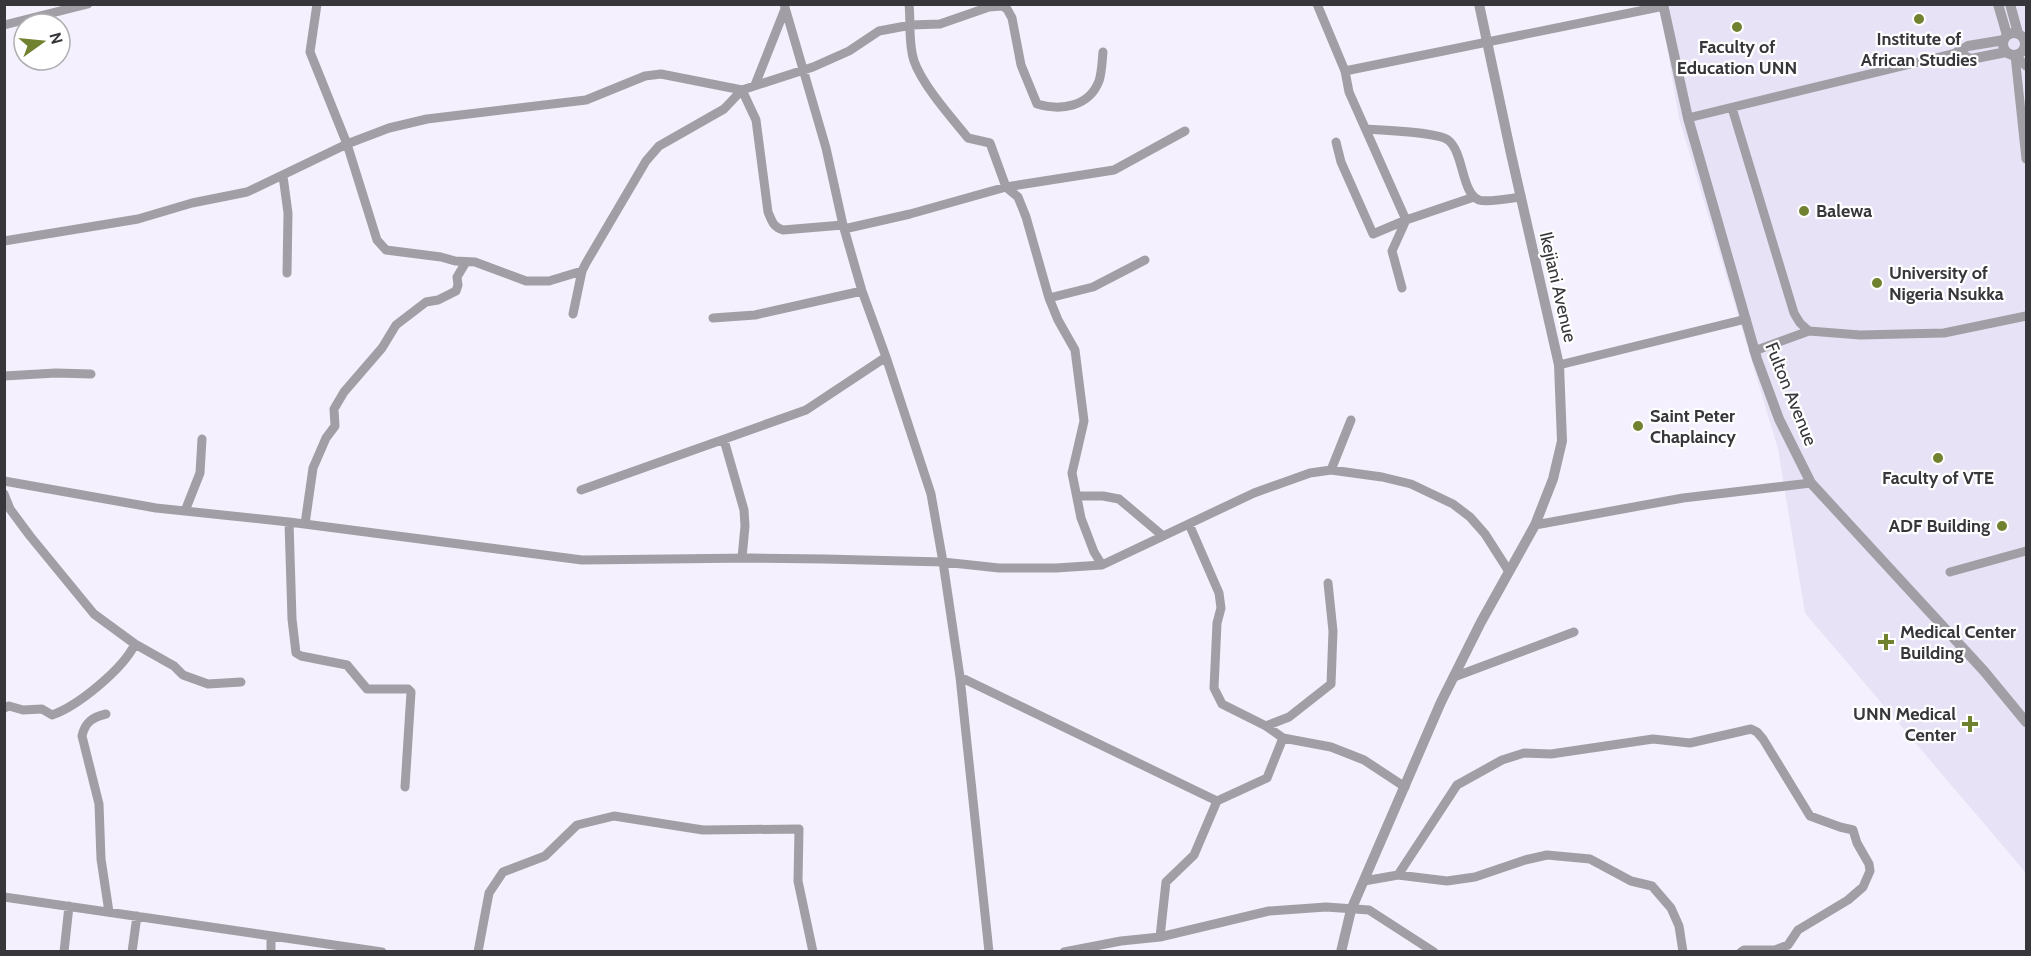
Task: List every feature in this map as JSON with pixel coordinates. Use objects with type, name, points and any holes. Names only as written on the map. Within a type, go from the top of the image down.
[{"type":"street","points":[[4,25],[88,4]]},
{"type":"street","points":[[317,4],[310,52],[347,144],[377,240],[386,250],[475,262],[526,281],[549,281],[582,271]]},
{"type":"street","points":[[909,4],[910,42],[915,62],[926,82],[968,138],[990,143],[1006,187],[1018,197],[1049,298],[1075,350],[1084,421],[1072,473],[1081,518],[1094,552],[1102,565]]},
{"type":"street","points":[[1317,4],[1345,71],[1349,92],[1406,220],[1392,251],[1402,288]]},
{"type":"street","name":"Ikejiani Avenue","points":[[1341,951],[1351,910],[1454,677],[1508,570],[1535,525],[1553,479],[1562,441],[1559,365],[1479,4]]},
{"type":"street","points":[[1998,4],[2019,40]]},
{"type":"street","points":[[1956,53],[1971,59],[2011,53],[2019,54],[2019,40],[2010,4]]},
{"type":"street","points":[[1345,71],[1663,5]]},
{"type":"street","name":"Fulton Avenue","points":[[1663,5],[1688,118],[1754,351],[1779,419],[1811,483],[1984,671],[2026,722]]},
{"type":"street","points":[[786,6],[802,70],[826,148],[843,227],[862,291],[931,494],[960,677],[989,951]]},
{"type":"street","points":[[755,85],[786,6]]},
{"type":"street","points":[[573,314],[582,271],[646,161],[659,146],[724,109],[742,90],[849,51],[879,31],[911,25],[940,24],[976,10],[1002,6],[1007,9],[1012,18],[1017,48],[1037,104],[1049,108],[1069,107],[1089,96],[1099,82],[1104,52]]},
{"type":"street","points":[[1688,118],[1956,53],[1968,46],[2019,40]]},
{"type":"street","points":[[2019,40],[2004,48],[2026,66]]},
{"type":"street","points":[[2011,53],[2026,159]]},
{"type":"street","points":[[4,240],[138,219],[192,203],[247,192],[347,144],[389,128],[427,119],[585,100],[645,76],[653,75],[667,74],[742,90]]},
{"type":"street","points":[[742,90],[756,120],[768,212],[777,228],[783,230],[843,227],[909,214],[1006,187],[1114,170],[1185,131]]},
{"type":"street","points":[[1732,108],[1794,313],[1809,331]]},
{"type":"street","points":[[1366,129],[1443,136],[1455,147],[1468,187],[1474,197],[1481,201],[1521,197]]},
{"type":"street","points":[[1335,142],[1341,162],[1373,234],[1474,197]]},
{"type":"street","points":[[283,176],[288,213],[287,273]]},
{"type":"street","points":[[1049,298],[1093,287],[1144,261]]},
{"type":"street","points":[[305,524],[313,468],[326,438],[335,426],[334,409],[344,392],[382,348],[396,325],[426,302],[438,300],[456,291],[457,277],[466,262]]},
{"type":"street","points":[[713,318],[755,315],[862,291]]},
{"type":"street","points":[[1754,351],[1809,331],[1860,335],[1944,333],[2026,316]]},
{"type":"street","points":[[1559,365],[1746,319]]},
{"type":"street","points":[[581,490],[806,410],[886,357]]},
{"type":"street","points":[[4,376],[56,373],[91,374]]},
{"type":"street","points":[[1331,470],[1351,420]]},
{"type":"street","points":[[185,511],[200,473],[202,439]]},
{"type":"street","points":[[724,440],[744,510],[746,526],[742,558]]},
{"type":"street","points":[[4,481],[156,508],[289,522],[582,560],[742,558],[943,562],[999,568],[1056,568],[1102,565],[1254,493],[1310,473],[1331,470],[1382,477],[1411,484],[1453,504],[1470,517],[1485,534],[1508,570]]},
{"type":"street","points":[[1535,525],[1673,500],[1811,483]]},
{"type":"street","points":[[4,494],[10,509],[30,536],[94,614],[135,644],[174,666],[183,675],[208,684],[241,682]]},
{"type":"street","points":[[1077,496],[1103,496],[1119,499],[1163,536]]},
{"type":"street","points":[[289,522],[292,619],[296,653],[347,665],[367,689],[408,689],[411,692],[405,787]]},
{"type":"street","points":[[1189,524],[1220,600],[1214,688],[1222,704],[1266,726],[1283,738],[1331,747],[1364,760],[1405,787]]},
{"type":"street","points":[[1950,572],[2026,551]]},
{"type":"street","points":[[1266,726],[1289,717],[1331,684],[1333,631],[1328,583]]},
{"type":"street","points":[[1454,677],[1574,632]]},
{"type":"street","points":[[4,708],[9,706],[23,710],[42,709],[52,715],[62,712],[121,666],[135,644]]},
{"type":"street","points":[[960,677],[1217,801]]},
{"type":"street","points":[[106,714],[95,716],[84,727],[82,736],[99,804],[100,859],[110,912]]},
{"type":"street","points":[[1398,875],[1457,785],[1502,760],[1524,753],[1551,754],[1653,740],[1690,743],[1751,729],[1763,739],[1810,816],[1853,830],[1870,871],[1863,887],[1848,900],[1798,930],[1788,945],[1775,950],[1741,951]]},
{"type":"street","points":[[1160,937],[1166,882],[1194,855],[1217,801],[1267,777],[1283,738]]},
{"type":"street","points":[[478,951],[489,893],[503,872],[545,856],[577,825],[614,816],[703,830],[799,829],[798,881],[813,951]]},
{"type":"street","points":[[1364,881],[1398,875],[1447,881],[1475,877],[1547,855],[1590,859],[1631,882],[1652,886],[1671,908],[1679,926],[1683,951]]},
{"type":"street","points":[[4,897],[382,951]]},
{"type":"street","points":[[64,951],[69,906]]},
{"type":"street","points":[[1064,951],[1160,937],[1269,911],[1326,908],[1369,910],[1434,951]]},
{"type":"street","points":[[132,951],[137,916]]},
{"type":"street","points":[[271,936],[271,951]]},
{"type":"shaded area","name":"University of Nigeria Nsukka","points":[[1660,5],[2026,5],[2026,873],[1805,613],[1778,449],[1679,118]]},
{"type":"place","name":"Institute of African Studies","points":[[1919,19]]},
{"type":"place","name":"Faculty of Education UNN","points":[[1737,27]]},
{"type":"place","name":"Balewa","points":[[1804,211]]},
{"type":"place","name":"University of Nigeria Nsukka","points":[[1877,283]]},
{"type":"place","name":"Saint Peter Chaplaincy","points":[[1638,426]]},
{"type":"place","name":"Faculty of VTE","points":[[1938,458]]},
{"type":"place","name":"ADF Building","points":[[2002,526]]},
{"type":"place","name":"Medical Center Building","points":[[1886,642]]},
{"type":"place","name":"UNN Medical Center","points":[[1970,724]]}]
